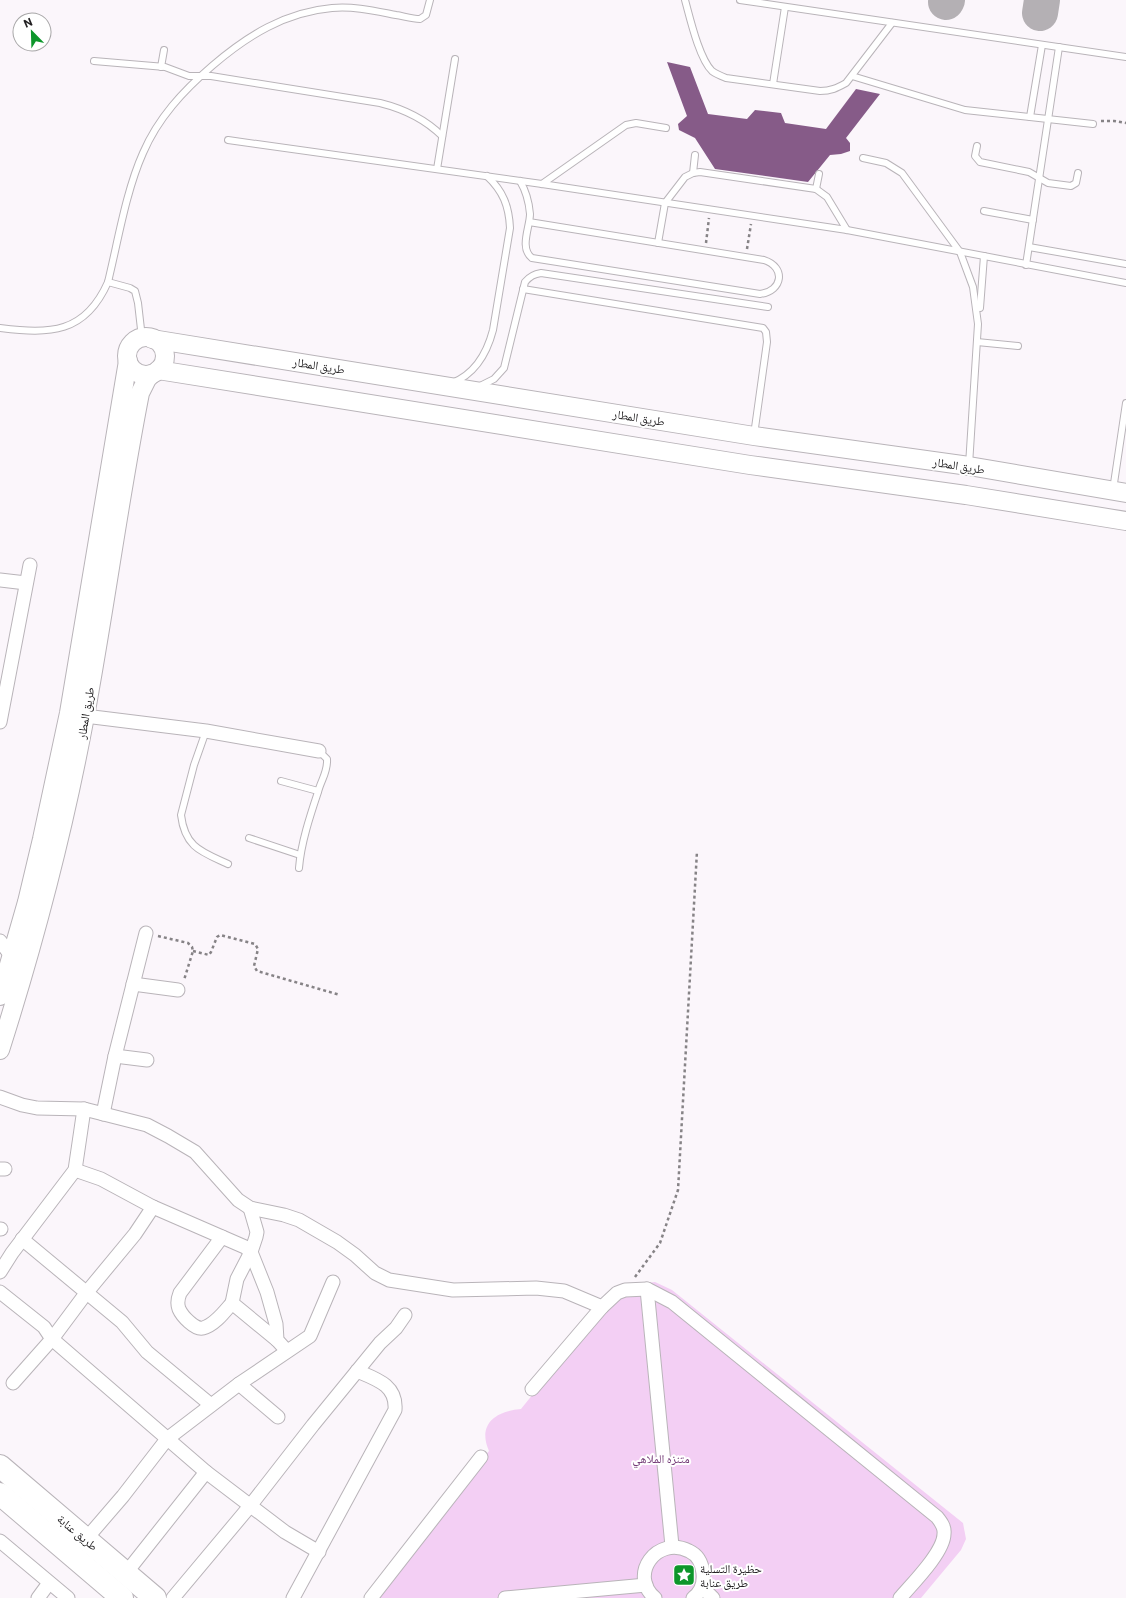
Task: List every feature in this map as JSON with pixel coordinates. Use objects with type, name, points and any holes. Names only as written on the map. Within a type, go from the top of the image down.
[{"type":"highway","name":"طريق عنابة","points":[[0,1466],[155,1598]]},
{"type":"highway","name":"طريق عنابة","points":[[0,1494],[122,1598]]},
{"type":"main road","name":"طريق المطار","points":[[147,338],[471,389],[754,436],[969,466],[1119,492]]},
{"type":"main road","points":[[155,372],[163,363],[164,355],[159,343],[147,338],[131,345],[128,352],[128,361],[135,371],[143,375],[155,372],[750,465],[966,495],[1117,520],[1119,492]]},
{"type":"main road","name":"طريق المطار","points":[[0,1050],[19,959],[58,843],[128,361]]},
{"type":"main road","name":"طريق المطار","points":[[77,715],[138,400],[143,386],[155,372]]},
{"type":"main road","points":[[750,465],[754,436]]},
{"type":"main road","points":[[966,495],[969,466]]},
{"type":"main road","name":"طريق المطار","points":[[0,996],[19,959]]},
{"type":"street","points":[[0,722],[30,566]]},
{"type":"street","points":[[0,580],[26,583]]},
{"type":"street","points":[[77,715],[206,731],[319,751]]},
{"type":"street","points":[[102,1114],[146,933]]},
{"type":"street","points":[[0,941],[19,959]]},
{"type":"street","points":[[133,984],[178,990]]},
{"type":"street","points":[[115,1056],[147,1060]]},
{"type":"street","points":[[0,1097],[22,1105],[37,1108],[84,1109],[147,1126],[196,1152],[238,1200],[250,1208],[284,1215],[299,1220],[337,1242],[355,1255],[375,1273],[389,1280],[453,1290],[536,1288],[564,1291],[585,1301],[602,1306]]},
{"type":"street","points":[[0,1272],[22,1239],[75,1170],[84,1109]]},
{"type":"street","points":[[75,1170],[101,1179],[153,1207],[239,1244],[251,1252],[258,1267],[273,1312],[277,1340]]},
{"type":"street","points":[[13,1383],[52,1339],[87,1292],[135,1234],[153,1207]]},
{"type":"street","points":[[222,1237],[180,1293],[179,1304],[182,1312],[198,1328],[203,1328],[219,1318],[232,1303],[237,1279],[251,1252],[257,1232],[250,1208]]},
{"type":"street","points":[[22,1239],[122,1322],[147,1352],[211,1405]]},
{"type":"street","points":[[86,1539],[123,1496],[167,1440],[239,1384],[287,1351],[302,1343],[312,1333],[334,1282]]},
{"type":"street","points":[[647,1289],[672,1546]]},
{"type":"street","points":[[532,1389],[610,1298],[625,1290],[647,1289],[672,1302],[937,1517],[944,1529],[943,1543],[937,1554],[900,1598]]},
{"type":"street","points":[[0,1292],[44,1327],[52,1339],[167,1440],[206,1472],[285,1532],[318,1552]]},
{"type":"street","points":[[232,1303],[277,1340],[287,1351]]},
{"type":"street","points":[[173,1598],[250,1506],[312,1425],[380,1343],[396,1328],[405,1315]]},
{"type":"street","points":[[293,1598],[395,1410],[395,1399],[383,1382],[357,1371]]},
{"type":"street","points":[[239,1384],[278,1417]]},
{"type":"street","points":[[371,1598],[481,1457]]},
{"type":"street","points":[[126,1573],[206,1472]]},
{"type":"street","points":[[0,1541],[48,1583],[68,1598]]},
{"type":"street","points":[[655,1598],[646,1585],[644,1575],[647,1565],[652,1556],[662,1549],[672,1546],[683,1547],[692,1552],[699,1560],[702,1567],[704,1577],[702,1587],[693,1598]]},
{"type":"street","points":[[38,1598],[48,1583]]},
{"type":"street","points":[[505,1598],[646,1585]]},
{"type":"street","points":[[702,1587],[714,1598]]},
{"type":"lane","points":[[0,328],[46,332],[60,329],[73,324],[85,316],[95,306],[103,295],[108,282],[130,191],[151,136],[174,103],[200,76],[247,38],[268,26],[296,14],[315,10],[353,8],[420,19],[426,15],[430,0]]},
{"type":"lane","points":[[684,0],[702,56],[711,70],[718,75],[726,78],[820,91],[829,91],[838,88],[852,76],[892,23]]},
{"type":"lane","points":[[740,0],[1126,57]]},
{"type":"lane","points":[[773,84],[785,7]]},
{"type":"lane","points":[[1030,117],[1042,45]]},
{"type":"lane","points":[[1026,265],[1059,47]]},
{"type":"lane","points":[[161,67],[164,50]]},
{"type":"lane","points":[[437,169],[456,59]]},
{"type":"lane","points":[[94,61],[161,67],[173,69],[186,75],[219,78],[391,106],[424,120],[442,136]]},
{"type":"lane","points":[[852,76],[965,110],[1093,124]]},
{"type":"lane","points":[[542,184],[626,125],[636,123],[666,128]]},
{"type":"lane","points":[[228,140],[487,176],[847,230],[1126,283]]},
{"type":"lane","points":[[977,146],[976,156],[980,162],[1033,173],[1048,183],[1071,186],[1076,183],[1078,173]]},
{"type":"lane","points":[[693,173],[695,155]]},
{"type":"lane","points":[[863,158],[886,163],[902,173],[960,252],[973,287],[978,324]]},
{"type":"lane","points":[[658,243],[665,202],[685,177],[693,173],[708,172],[816,189],[827,197],[847,230]]},
{"type":"lane","points":[[816,189],[819,174]]},
{"type":"lane","points":[[444,385],[457,381],[468,374],[477,365],[490,342],[493,330],[510,228],[510,216],[502,194],[496,184],[487,176]]},
{"type":"lane","points":[[520,181],[527,197],[530,214],[529,222],[526,250],[528,255],[536,259],[760,294],[768,293],[775,289],[778,282],[779,275],[777,268],[772,262],[764,260],[529,222]]},
{"type":"lane","points":[[984,211],[1033,220]]},
{"type":"lane","points":[[1029,246],[1126,264]]},
{"type":"lane","points":[[969,466],[984,256]]},
{"type":"lane","points":[[471,389],[487,384],[500,374],[504,368],[525,282],[529,277],[535,274],[542,273],[768,308]]},
{"type":"lane","points":[[108,282],[130,288],[135,291],[147,338]]},
{"type":"lane","points":[[523,289],[762,328],[766,332],[768,342],[754,436]]},
{"type":"lane","points":[[978,342],[1018,346]]},
{"type":"lane","points":[[1119,492],[1126,403]]},
{"type":"lane","points":[[206,731],[181,815],[187,835],[198,851],[228,864]]},
{"type":"lane","points":[[299,868],[300,855],[318,791],[326,772],[327,762],[324,754],[319,751]]},
{"type":"lane","points":[[281,781],[318,791]]},
{"type":"lane","points":[[249,838],[300,855]]},
{"type":"path","points":[[1093,124],[1109,120],[1126,123]]},
{"type":"path","points":[[706,250],[710,209]]},
{"type":"path","points":[[746,257],[752,216]]},
{"type":"path","points":[[625,1290],[660,1243],[678,1190],[697,851]]},
{"type":"path","points":[[146,933],[188,943],[192,947],[193,951],[186,978],[181,988],[178,990]]},
{"type":"path","points":[[193,951],[209,956],[217,937],[222,935],[257,945],[258,950],[254,968],[257,971],[340,995]]},
{"type":"green space","name":"متنزه الملاهي","points":[[655,1282],[672,1290],[963,1523],[966,1539],[961,1550],[921,1598],[368,1598],[489,1451],[485,1433],[487,1426],[491,1421],[504,1413],[521,1409],[615,1292],[637,1284]]},
{"type":"building","points":[[667,62],[690,67],[708,114],[747,119],[755,110],[781,113],[785,123],[826,129],[856,89],[880,94],[846,138],[850,143],[850,151],[830,155],[808,182],[715,169],[695,138],[679,130],[678,124],[687,116]]},
{"type":"taxiway","points":[[1040,13],[1042,0]]},
{"type":"place","name":"حظيرة التسلية طريق عنابة","points":[[684,1575]]}]
